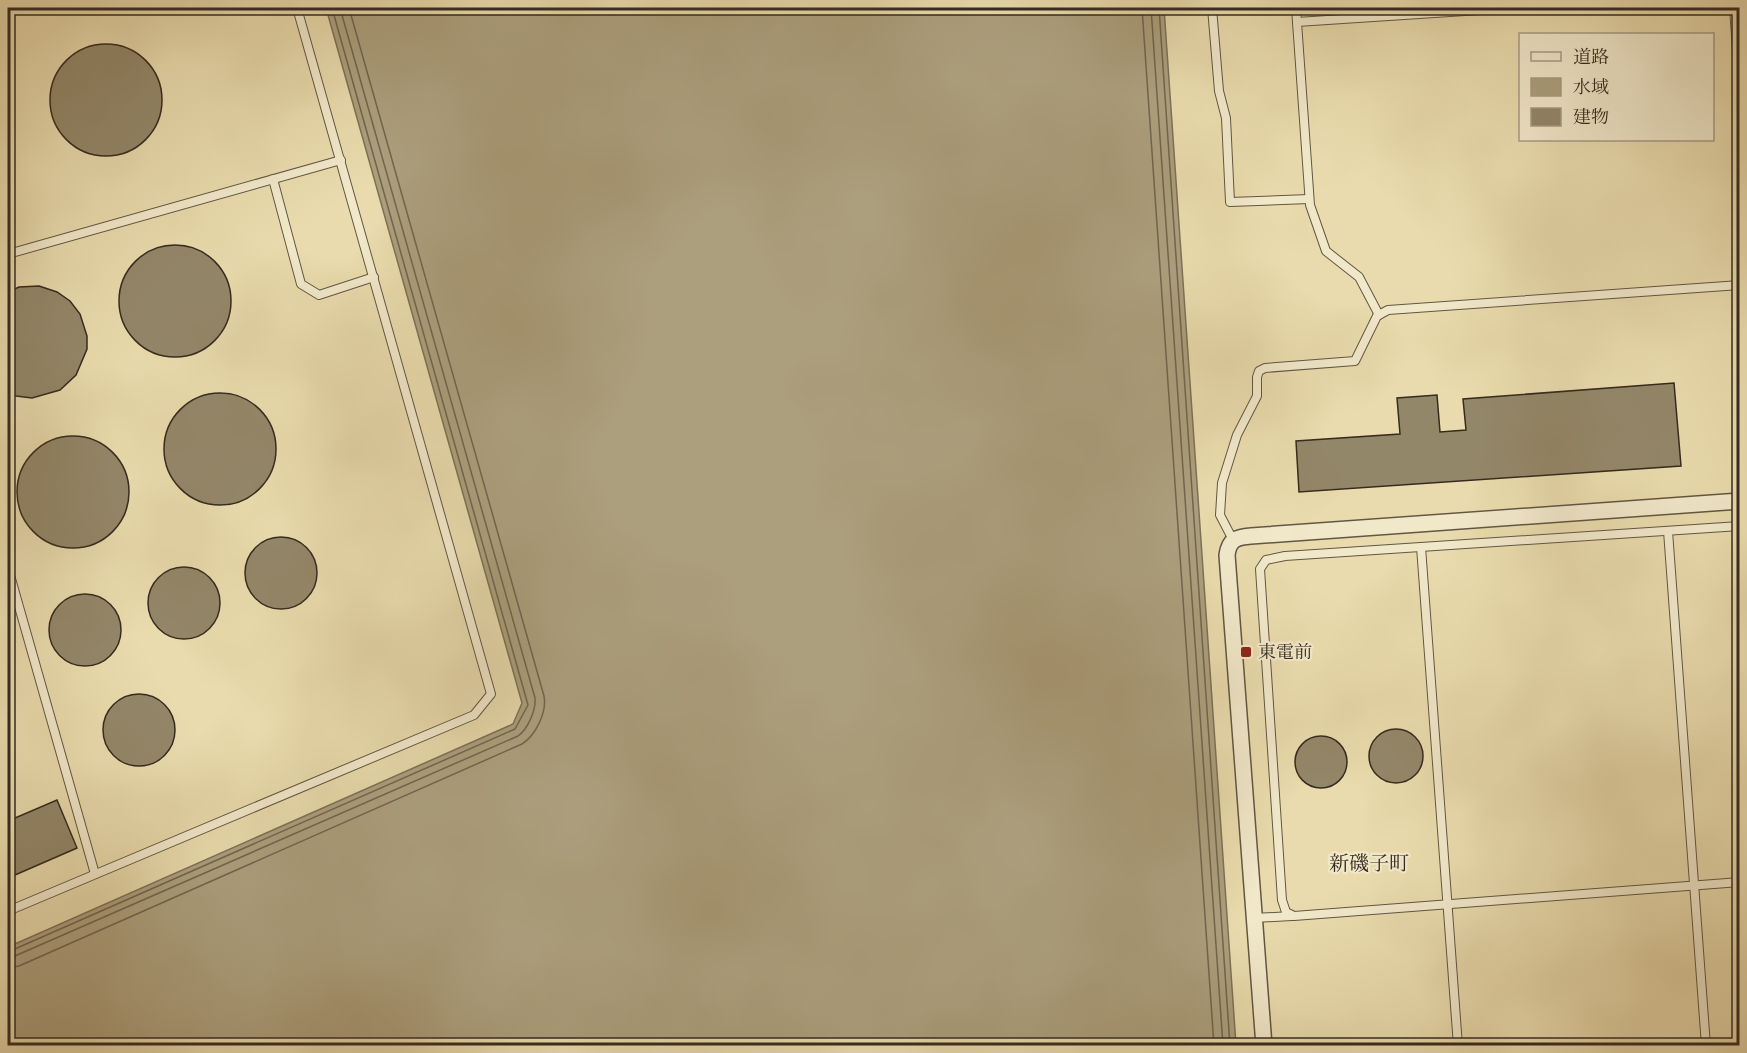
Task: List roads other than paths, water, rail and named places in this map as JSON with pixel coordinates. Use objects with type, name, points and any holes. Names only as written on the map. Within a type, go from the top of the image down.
[{"type":"street","points":[[1264,1046],[1227,555],[1233,540],[1251,536],[1740,501]]},
{"type":"lane","points":[[8,911],[474,715],[491,694],[297,8]]},
{"type":"lane","points":[[1212,8],[1219,91],[1226,118],[1230,202],[1309,199]]},
{"type":"lane","points":[[1296,8],[1309,199],[1326,251],[1359,277],[1379,315]]},
{"type":"lane","points":[[1297,22],[1511,8]]},
{"type":"lane","points":[[1734,8],[1740,92]]},
{"type":"lane","points":[[8,254],[341,160]]},
{"type":"lane","points":[[273,179],[301,285],[319,295],[374,277]]},
{"type":"lane","points":[[1233,540],[1220,515],[1220,494],[1233,444],[1257,396],[1259,371],[1272,366],[1355,361],[1379,315],[1397,309],[1740,285]]},
{"type":"lane","points":[[1293,916],[1282,908],[1260,569],[1266,560],[1275,557],[1740,526]]},
{"type":"lane","points":[[1668,531],[1706,1046]]},
{"type":"lane","points":[[1421,547],[1458,1046]]},
{"type":"lane","points":[[8,568],[95,874]]},
{"type":"lane","points":[[1254,918],[1740,882]]},
{"type":"water","points":[[326,8],[1164,8],[1236,1045],[8,1045],[8,947],[513,724],[522,703]]},
{"type":"place","name":"東電前","points":[[1246,652]]},
{"type":"district","name":"新磯子町","points":[[1369,863]]}]
